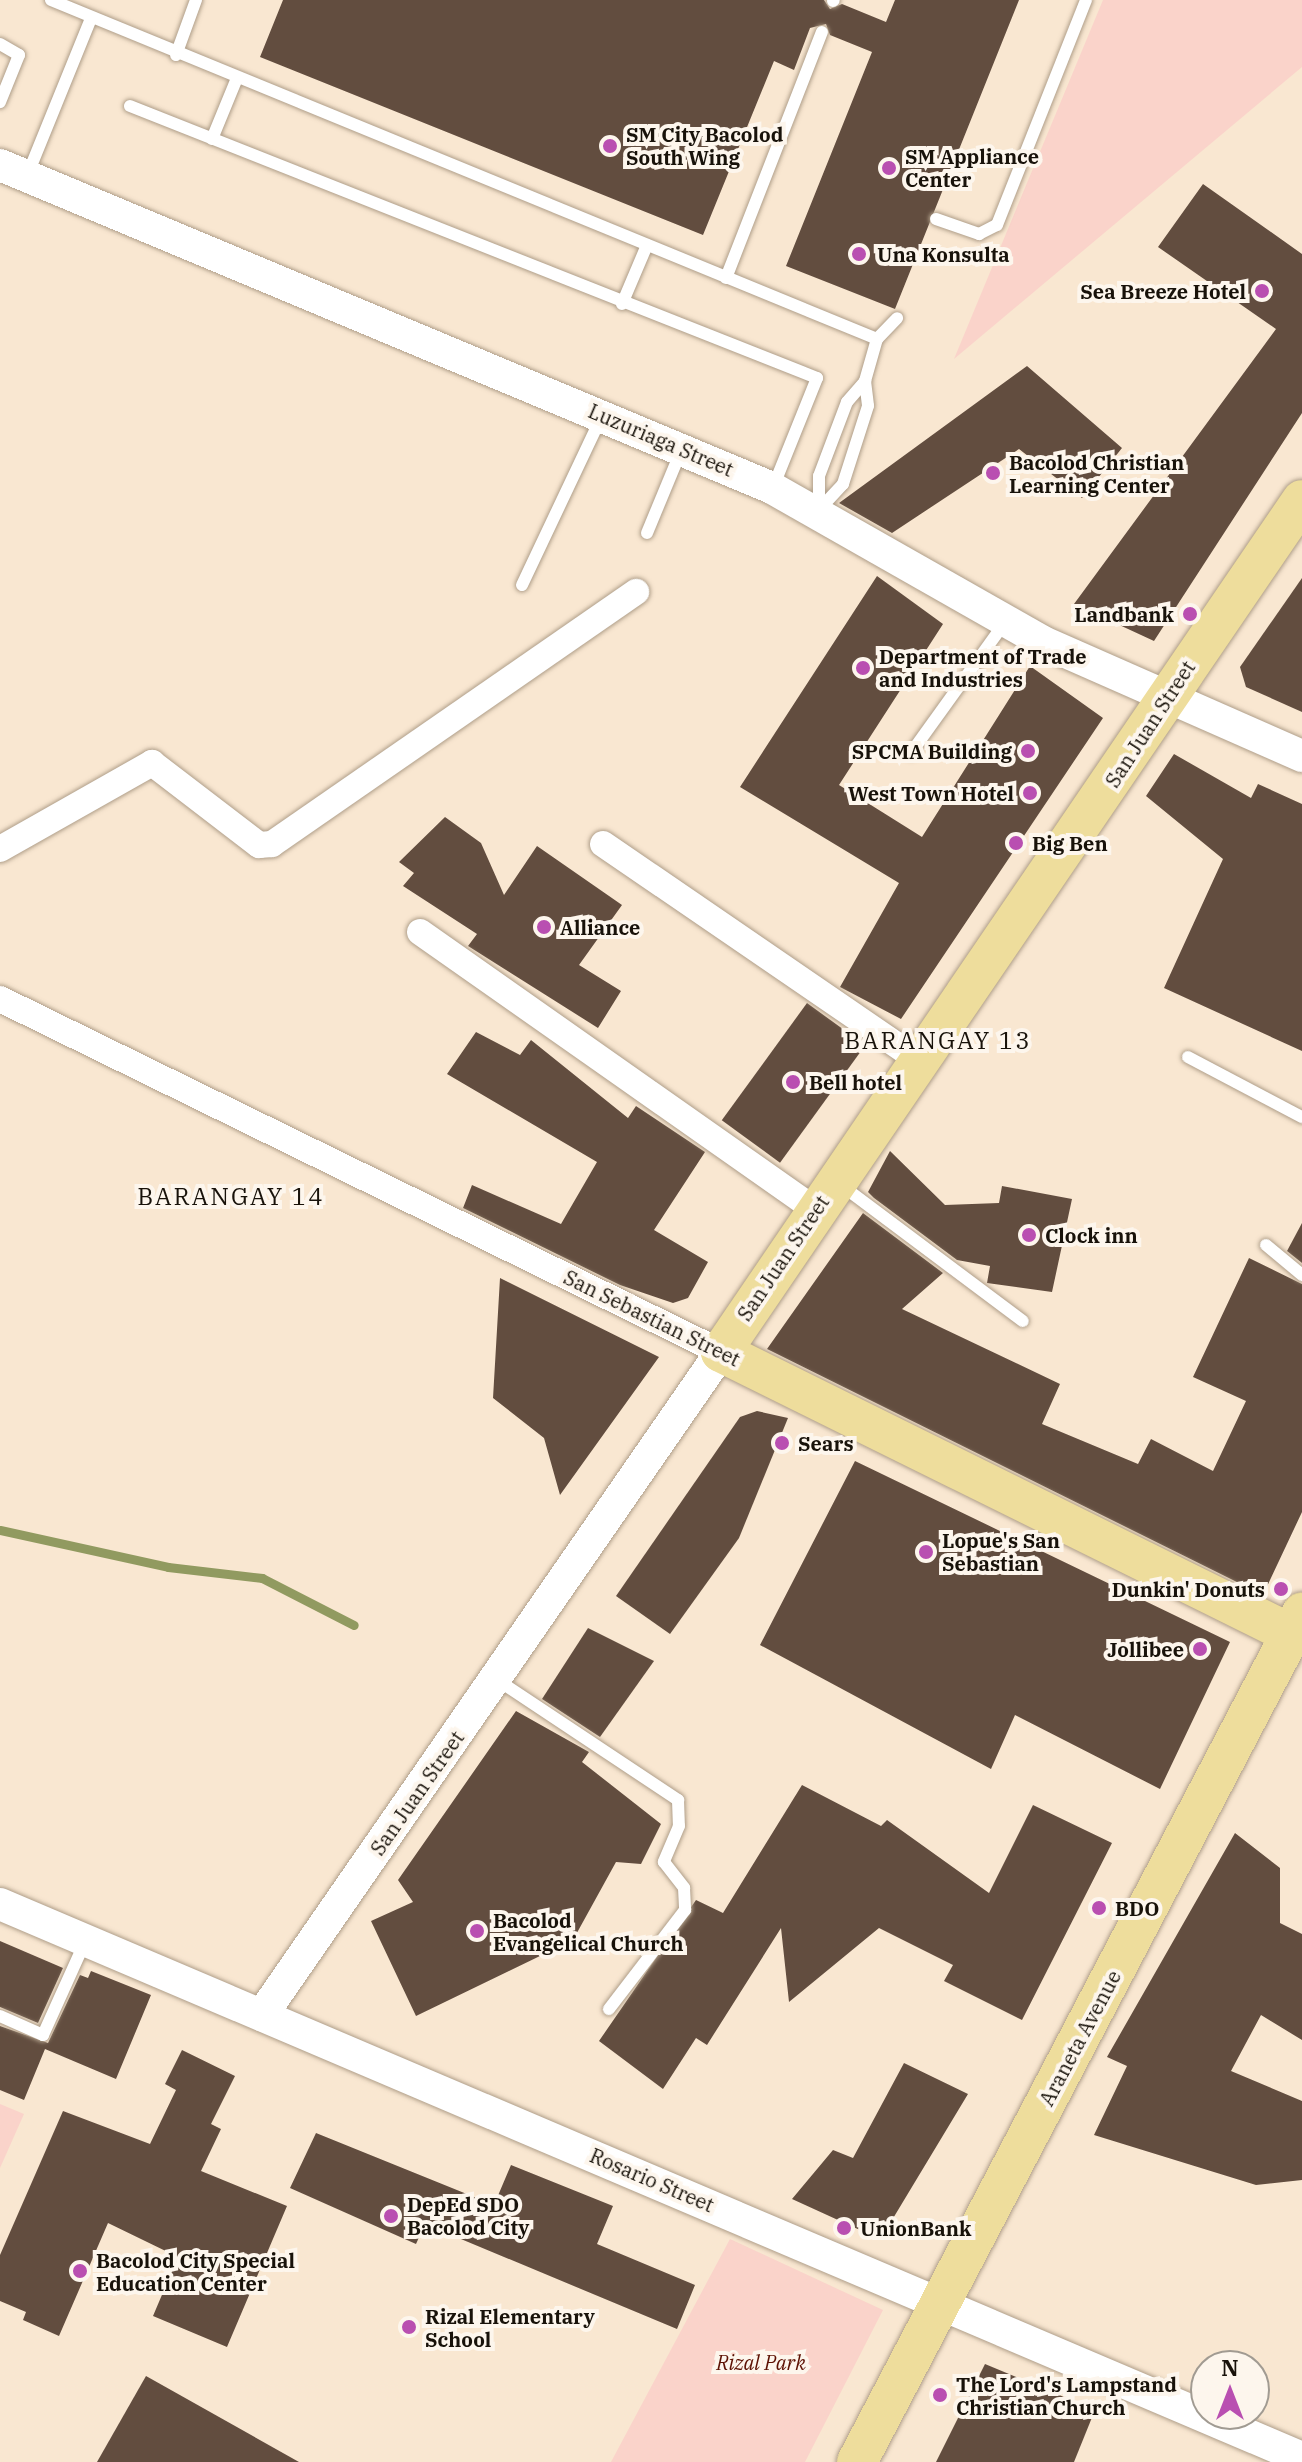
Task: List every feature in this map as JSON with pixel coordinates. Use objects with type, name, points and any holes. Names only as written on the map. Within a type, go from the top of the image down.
[{"type":"main road","name":"San Juan Street","points":[[721,1352],[916,1058],[1168,699],[1302,500]]},
{"type":"main road","name":"San Sebastian Street","points":[[721,1352],[1298,1629]]},
{"type":"main road","name":"Araneta Avenue","points":[[857,2462],[1298,1629]]},
{"type":"street","name":"Luzuriaga Street","points":[[14,170],[683,448],[772,488],[819,510],[1005,622],[1168,699],[1302,756]]},
{"type":"street","points":[[0,849],[152,763],[259,845],[272,844],[636,592]]},
{"type":"street","points":[[603,844],[916,1058]]},
{"type":"street","points":[[420,932],[825,1194]]},
{"type":"street","name":"San Sebastian Street","points":[[0,999],[721,1352]]},
{"type":"street","name":"San Juan Street","points":[[262,2015],[721,1352]]},
{"type":"street","name":"Rosario Street","points":[[0,1904],[940,2301],[1302,2458]]},
{"type":"lane","points":[[51,0],[176,55],[877,339]]},
{"type":"lane","points":[[176,55],[196,0]]},
{"type":"lane","points":[[936,219],[979,234],[997,225],[1086,0]]},
{"type":"lane","points":[[14,170],[91,18]]},
{"type":"lane","points":[[726,278],[822,32]]},
{"type":"lane","points":[[0,44],[19,55],[0,102]]},
{"type":"lane","points":[[212,139],[237,78]]},
{"type":"lane","points":[[130,106],[622,304],[817,378],[772,488]]},
{"type":"lane","points":[[622,304],[647,245]]},
{"type":"lane","points":[[819,510],[843,484],[868,406],[865,381],[877,339],[897,318]]},
{"type":"lane","points":[[819,510],[819,476],[847,402],[865,381]]},
{"type":"lane","points":[[522,585],[602,415]]},
{"type":"lane","points":[[647,533],[683,448]]},
{"type":"lane","points":[[911,753],[1005,622]]},
{"type":"lane","points":[[1188,1057],[1302,1117]]},
{"type":"lane","points":[[825,1194],[1023,1321]]},
{"type":"lane","points":[[1266,1245],[1302,1275]]},
{"type":"lane","points":[[496,1679],[678,1800],[679,1826],[664,1862],[684,1888],[685,1910],[609,2009]]},
{"type":"lane","points":[[0,2016],[43,2035],[85,1941]]},
{"type":"green space","points":[[1103,0],[1302,0],[1302,67],[954,359]]},
{"type":"green space","points":[[0,2104],[24,2114],[0,2168]]},
{"type":"green space","name":"Rizal Park","points":[[730,2239],[883,2310],[805,2462],[611,2462]]},
{"type":"building","name":"SM City Bacolod South Wing","points":[[283,0],[824,0],[830,9],[842,4],[886,22],[895,0],[1019,0],[895,309],[786,266],[872,52],[830,35],[826,24],[810,28],[794,70],[774,61],[703,235],[260,57]]},
{"type":"building","points":[[1203,184],[1302,254],[1302,413],[1154,641],[1074,604],[1276,329],[1158,247]]},
{"type":"building","points":[[1027,366],[1122,448],[1082,498],[1019,449],[892,533],[839,503]]},
{"type":"building","name":"SPCMA Building","points":[[877,576],[943,624],[839,785],[922,837],[1030,666],[1103,718],[901,1019],[840,987],[899,883],[740,787]]},
{"type":"building","points":[[1302,578],[1302,712],[1246,687],[1240,667]]},
{"type":"building","points":[[1174,754],[1251,798],[1258,784],[1302,804],[1302,1051],[1164,988],[1223,859],[1146,796]]},
{"type":"building","points":[[445,817],[481,843],[504,895],[537,846],[622,905],[579,965],[621,991],[598,1028],[468,946],[477,934],[403,886],[414,873],[399,862]]},
{"type":"building","name":"Bell hotel","points":[[807,1003],[865,1045],[780,1163],[722,1120]]},
{"type":"building","points":[[476,1032],[520,1055],[531,1040],[628,1118],[636,1106],[705,1152],[654,1230],[708,1262],[688,1298],[673,1303],[620,1285],[463,1208],[472,1185],[561,1224],[597,1162],[447,1074]]},
{"type":"building","points":[[890,1151],[945,1205],[999,1203],[1002,1186],[1072,1199],[1052,1292],[987,1283],[990,1266],[957,1260],[874,1198],[868,1192]]},
{"type":"building","points":[[863,1213],[943,1273],[902,1309],[1060,1384],[1042,1424],[1138,1464],[1151,1439],[1213,1471],[1246,1401],[1193,1377],[1249,1258],[1302,1284],[1302,1512],[1263,1595],[767,1349]]},
{"type":"building","points":[[1302,1223],[1302,1263],[1287,1251]]},
{"type":"building","points":[[500,1278],[659,1357],[560,1495],[544,1438],[493,1398]]},
{"type":"building","points":[[757,1411],[788,1418],[739,1538],[670,1634],[616,1596],[740,1417]]},
{"type":"building","name":"Lopue's San Sebastian","points":[[855,1461],[1230,1642],[1160,1789],[1015,1715],[991,1769],[760,1645]]},
{"type":"building","points":[[588,1628],[654,1661],[600,1737],[542,1699]]},
{"type":"building","points":[[516,1711],[589,1752],[582,1762],[661,1824],[641,1864],[616,1862],[573,1940],[416,2016],[371,1921],[413,1902],[398,1880]]},
{"type":"building","points":[[802,1785],[881,1826],[887,1820],[989,1893],[1033,1805],[1112,1843],[1022,2020],[944,1981],[953,1965],[879,1928],[789,2002],[781,1928],[707,2045],[696,2038],[663,2089],[599,2041],[696,1900],[723,1913]]},
{"type":"building","points":[[1235,1833],[1280,1868],[1280,1923],[1302,1934],[1302,2040],[1261,2015],[1231,2071],[1302,2101],[1302,2180],[1256,2185],[1094,2135],[1127,2066],[1107,2057]]},
{"type":"building","points":[[0,1941],[63,1968],[38,2023],[0,2007]]},
{"type":"building","points":[[91,1971],[151,1995],[116,2079],[45,2049],[24,2100],[0,2090],[0,2026],[48,2043],[80,1975],[88,1978]]},
{"type":"building","points":[[182,2050],[235,2076],[211,2124],[221,2129],[201,2171],[287,2206],[227,2347],[153,2316],[178,2257],[108,2223],[59,2336],[23,2320],[26,2312],[0,2301],[0,2255],[63,2111],[150,2144],[176,2090],[165,2084]]},
{"type":"building","points":[[904,2063],[968,2094],[886,2230],[873,2236],[792,2199],[833,2150],[853,2158]]},
{"type":"building","points":[[316,2133],[494,2205],[511,2165],[613,2206],[597,2244],[695,2285],[677,2329],[425,2224],[416,2244],[290,2188]]},
{"type":"building","points":[[985,2364],[1095,2410],[1074,2462],[936,2462]]},
{"type":"building","points":[[146,2376],[299,2462],[97,2462]]},
{"type":"waterway","points":[[0,1530],[168,1567],[262,1578],[354,1625]]},
{"type":"place","name":"SM City Bacolod South Wing","points":[[610,146]]},
{"type":"place","name":"SM Appliance Center","points":[[889,168]]},
{"type":"place","name":"Una Konsulta","points":[[859,254]]},
{"type":"place","name":"Sea Breeze Hotel","points":[[1262,291]]},
{"type":"place","name":"Bacolod Christian Learning Center","points":[[993,473]]},
{"type":"place","name":"Landbank","points":[[1190,614]]},
{"type":"place","name":"Department of Trade and Industries","points":[[863,668]]},
{"type":"place","name":"SPCMA Building","points":[[1028,751]]},
{"type":"place","name":"West Town Hotel","points":[[1030,793]]},
{"type":"place","name":"Big Ben","points":[[1016,843]]},
{"type":"place","name":"Alliance","points":[[544,927]]},
{"type":"place","name":"Bell hotel","points":[[793,1082]]},
{"type":"place","name":"Clock inn","points":[[1029,1235]]},
{"type":"place","name":"Sears","points":[[782,1443]]},
{"type":"place","name":"Lopue's San Sebastian","points":[[926,1552]]},
{"type":"place","name":"Dunkin' Donuts","points":[[1281,1589]]},
{"type":"place","name":"Jollibee","points":[[1200,1649]]},
{"type":"place","name":"BDO","points":[[1099,1908]]},
{"type":"place","name":"Bacolod Evangelical Church","points":[[477,1931]]},
{"type":"place","name":"DepEd SDO Bacolod City","points":[[391,2216]]},
{"type":"place","name":"UnionBank","points":[[844,2228]]},
{"type":"place","name":"Bacolod City Special Education Center","points":[[80,2271]]},
{"type":"place","name":"Rizal Elementary School","points":[[409,2327]]},
{"type":"place","name":"The Lord's Lampstand Christian Church","points":[[940,2395]]},
{"type":"district","name":"BARANGAY 13","points":[[938,1041]]},
{"type":"district","name":"BARANGAY 14","points":[[231,1197]]}]
